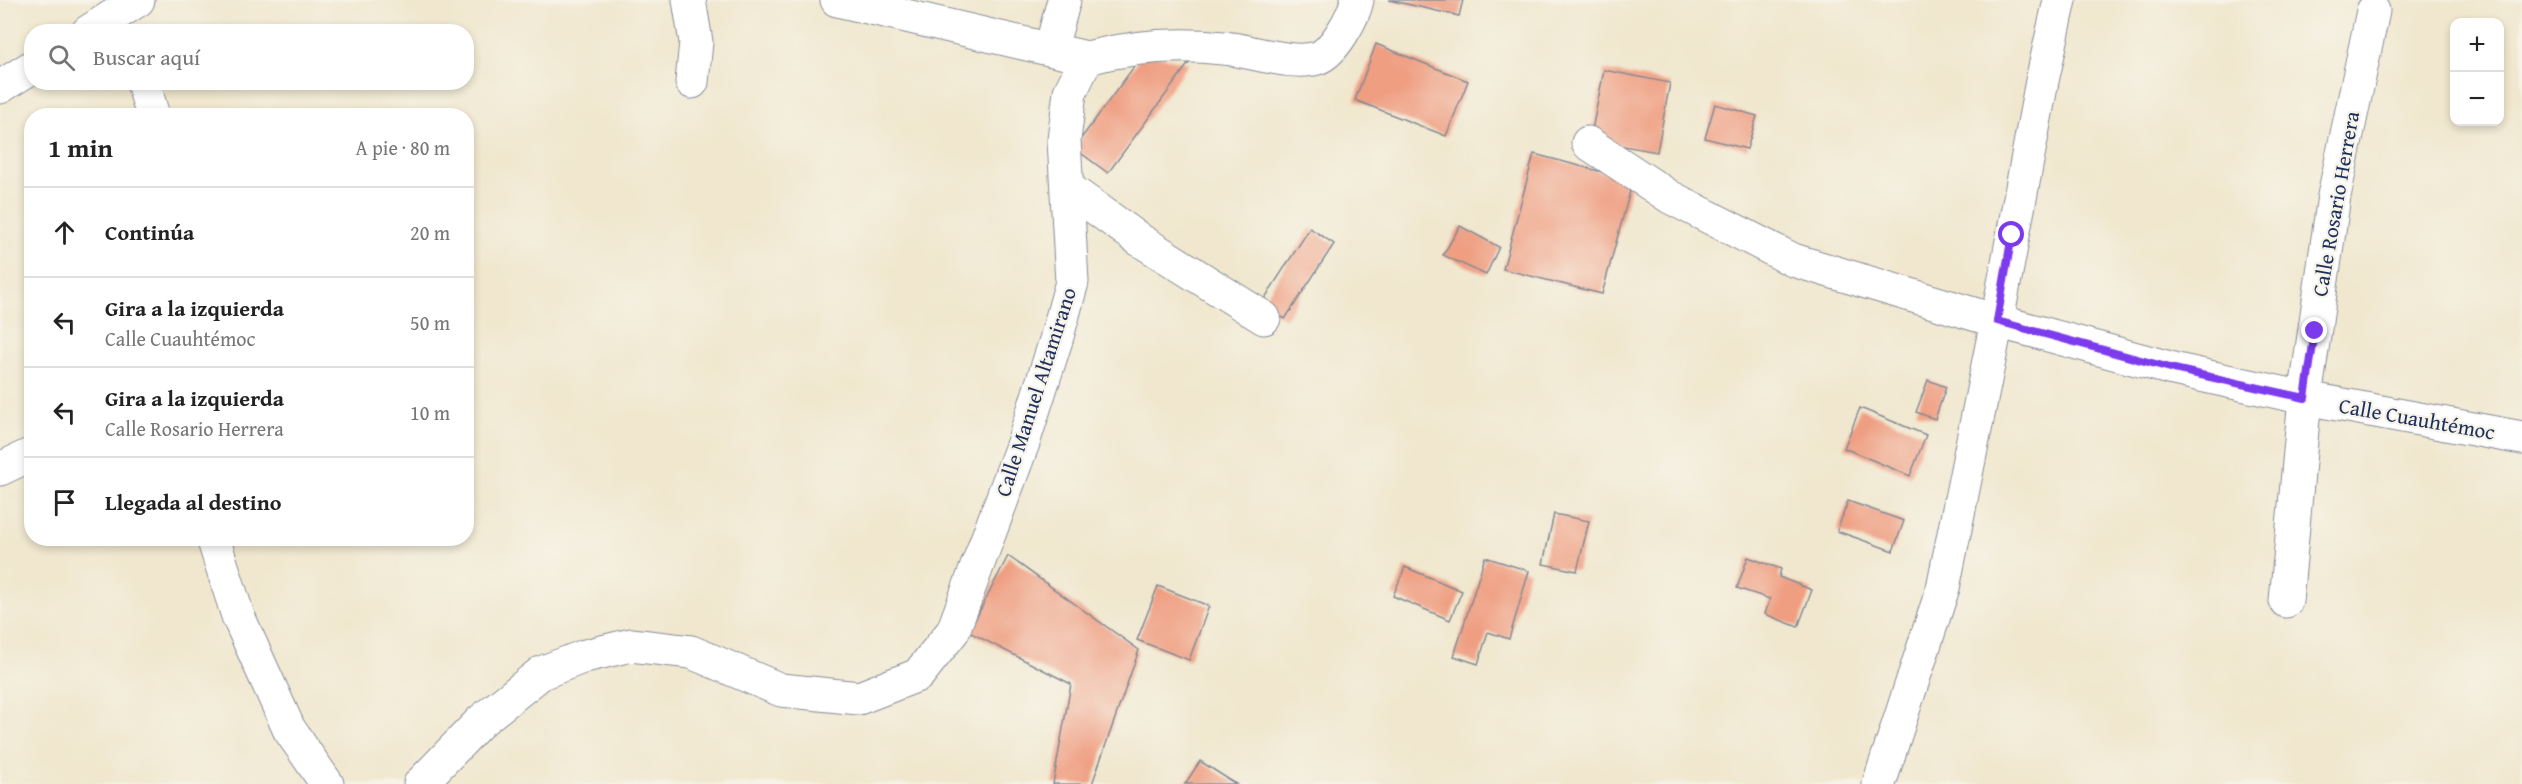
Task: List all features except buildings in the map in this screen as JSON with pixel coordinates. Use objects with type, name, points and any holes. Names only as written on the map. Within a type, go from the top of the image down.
[{"type":"street","points":[[689,0],[696,42],[692,82]]},
{"type":"street","points":[[837,0],[1052,48],[1087,58],[1123,49],[1172,44],[1224,48],[1304,60],[1319,58],[1333,48],[1358,0]]},
{"type":"street","points":[[1052,48],[1064,0]]},
{"type":"street","points":[[1879,784],[1943,588],[1997,321],[2042,81],[2060,0]]},
{"type":"street","points":[[102,24],[126,10]]},
{"type":"street","name":"Calle Rosario Herrera","points":[[2286,601],[2305,398],[2334,196],[2373,11]]},
{"type":"street","name":"Calle Manuel Altamirano","points":[[428,782],[481,721],[541,673],[585,656],[631,645],[691,652],[781,690],[859,698],[918,675],[952,631],[1023,443],[1072,282],[1069,189],[1064,140],[1070,92],[1087,58]]},
{"type":"street","points":[[0,87],[24,72]]},
{"type":"street","points":[[145,90],[151,108]]},
{"type":"street","name":"Calle Cuauhtémoc","points":[[1588,144],[1670,197],[1792,260],[1997,321],[2174,369],[2305,398],[2522,438]]},
{"type":"street","points":[[1069,189],[1140,240],[1264,318]]},
{"type":"street","points":[[0,469],[24,458]]},
{"type":"street","points":[[216,546],[238,616],[289,729],[327,784]]},
{"type":"route","points":[[2012,235],[1997,321],[2174,369],[2305,398],[2315,331]]}]
